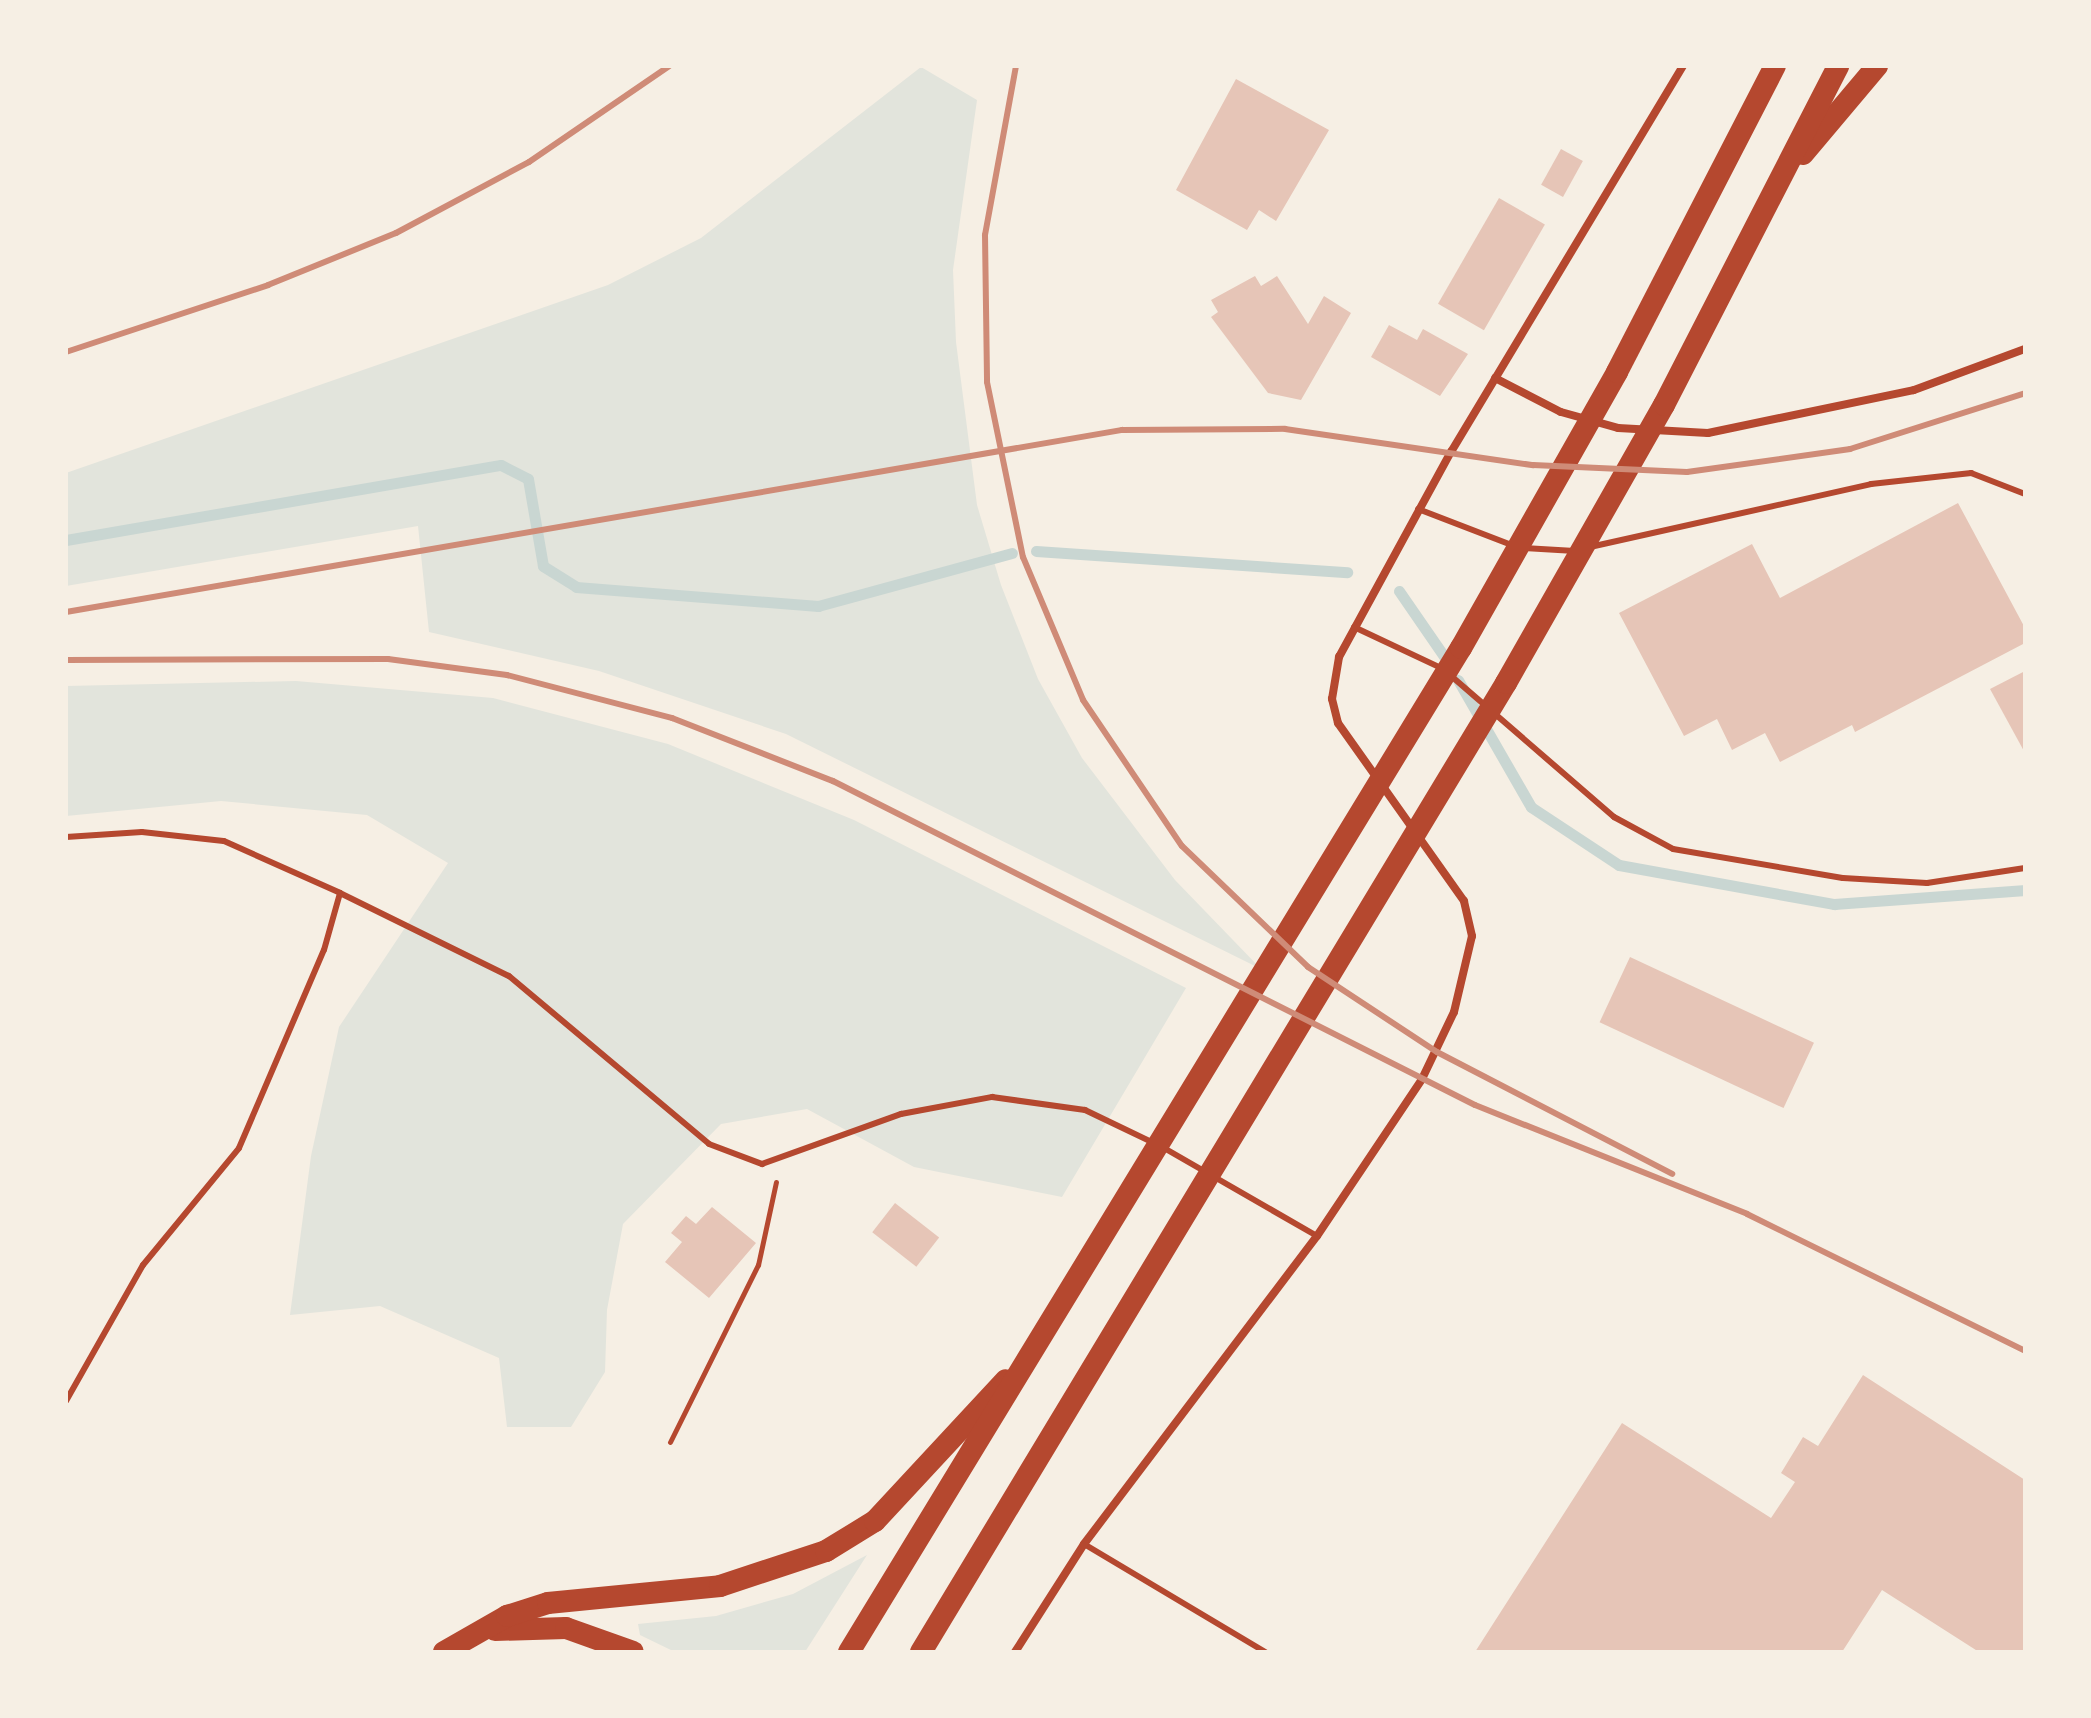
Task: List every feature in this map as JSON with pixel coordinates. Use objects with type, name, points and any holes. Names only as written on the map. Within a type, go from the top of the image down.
[{"type":"highway","points":[[849,1652],[1050,1330],[1461,648],[1617,372],[1775,66]]},
{"type":"highway","points":[[1817,126],[1838,66]]},
{"type":"highway","points":[[921,1652],[1181,1229],[1506,683],[1664,405],[1779,182],[1817,126],[1877,66]]},
{"type":"highway","points":[[444,1652],[474,1632],[548,1603],[720,1586],[826,1551],[875,1521],[927,1471],[1050,1330]]},
{"type":"highway","points":[[474,1632],[566,1628],[633,1652]]},
{"type":"street","points":[[1015,1652],[1084,1544],[1317,1236],[1437,1052],[1472,936],[1447,869],[1338,723],[1332,699],[1354,627],[1418,509],[1683,66]]},
{"type":"street","points":[[1495,378],[1561,412],[1618,428],[1708,433],[1914,390],[2025,349]]},
{"type":"lane","points":[[1418,509],[1515,547],[1566,553],[1871,484],[1971,473],[2025,494]]},
{"type":"lane","points":[[1354,627],[1433,661],[1614,817],[1673,849],[1885,881],[1927,883],[2025,868]]},
{"type":"lane","points":[[66,837],[142,832],[224,841],[340,893],[509,976],[709,1144],[762,1164],[780,1161],[901,1114],[992,1097],[1049,1101],[1129,1128],[1317,1236]]},
{"type":"lane","points":[[66,1401],[143,1265],[239,1148],[324,950],[340,893]]},
{"type":"lane","points":[[1084,1544],[1265,1652]]},
{"type":"path","points":[[670,1442],[758,1265],[780,1161]]},
{"type":"shaded area","points":[[921,67],[977,100],[953,270],[956,342],[977,505],[1001,585],[1038,679],[1082,758],[1175,880],[1261,969],[786,734],[599,671],[429,632],[418,526],[66,586],[66,473],[608,285],[701,238]]},
{"type":"shaded area","points":[[296,681],[493,698],[668,744],[854,820],[1186,988],[1062,1197],[914,1167],[807,1109],[721,1124],[623,1224],[607,1310],[605,1372],[571,1427],[507,1427],[499,1358],[380,1306],[290,1315],[311,1156],[339,1027],[448,863],[367,815],[221,801],[66,816],[66,686]]},
{"type":"shaded area","points":[[867,1555],[805,1652],[675,1652],[640,1635],[638,1624],[716,1616],[793,1594]]},
{"type":"building","points":[[1236,79],[1329,130],[1276,221],[1259,210],[1247,230],[1176,190]]},
{"type":"building","points":[[1561,149],[1583,161],[1563,197],[1541,185]]},
{"type":"building","points":[[1499,198],[1545,224],[1484,330],[1438,304]]},
{"type":"building","points":[[1255,276],[1261,286],[1277,276],[1308,324],[1324,296],[1351,313],[1301,400],[1268,393],[1211,317],[1218,312],[1211,300]]},
{"type":"building","points":[[1389,325],[1417,340],[1423,329],[1468,354],[1440,396],[1371,357]]},
{"type":"building","points":[[1958,503],[2025,628],[2025,643],[1855,732],[1852,725],[1780,762],[1765,733],[1732,750],[1717,719],[1684,736],[1619,613],[1752,544],[1780,598]]},
{"type":"building","points":[[2025,671],[2025,753],[1990,689]]},
{"type":"building","points":[[1630,957],[1814,1043],[1784,1108],[1600,1022]]},
{"type":"building","points":[[895,1203],[939,1237],[916,1267],[872,1232]]},
{"type":"building","points":[[712,1207],[756,1243],[709,1298],[665,1262],[682,1242],[671,1233],[686,1216],[696,1224]]},
{"type":"building","points":[[1863,1375],[2025,1480],[2025,1652],[1979,1652],[1882,1590],[1842,1652],[1475,1652],[1622,1423],[1771,1518],[1795,1482],[1781,1473],[1803,1437],[1818,1446]]},
{"type":"waterway","points":[[66,540],[501,465],[528,479],[543,566],[576,587],[818,606],[1012,553]]},
{"type":"waterway","points":[[1036,551],[1347,572]]},
{"type":"waterway","points":[[1399,591],[1450,665]]},
{"type":"waterway","points":[[1458,680],[1531,807],[1619,865],[1834,904],[2025,890]]},
{"type":"railway","points":[[66,352],[268,285],[396,233],[529,162],[669,66]]},
{"type":"railway","points":[[1016,66],[985,235],[987,382],[1023,557],[1083,700],[1182,846],[1308,967],[1437,1052],[1672,1174]]},
{"type":"railway","points":[[66,612],[1122,430],[1285,429],[1533,465],[1687,472],[1850,449],[2025,393]]},
{"type":"railway","points":[[66,660],[388,659],[507,675],[672,718],[833,781],[1475,1105],[1747,1214],[2025,1351]]}]
